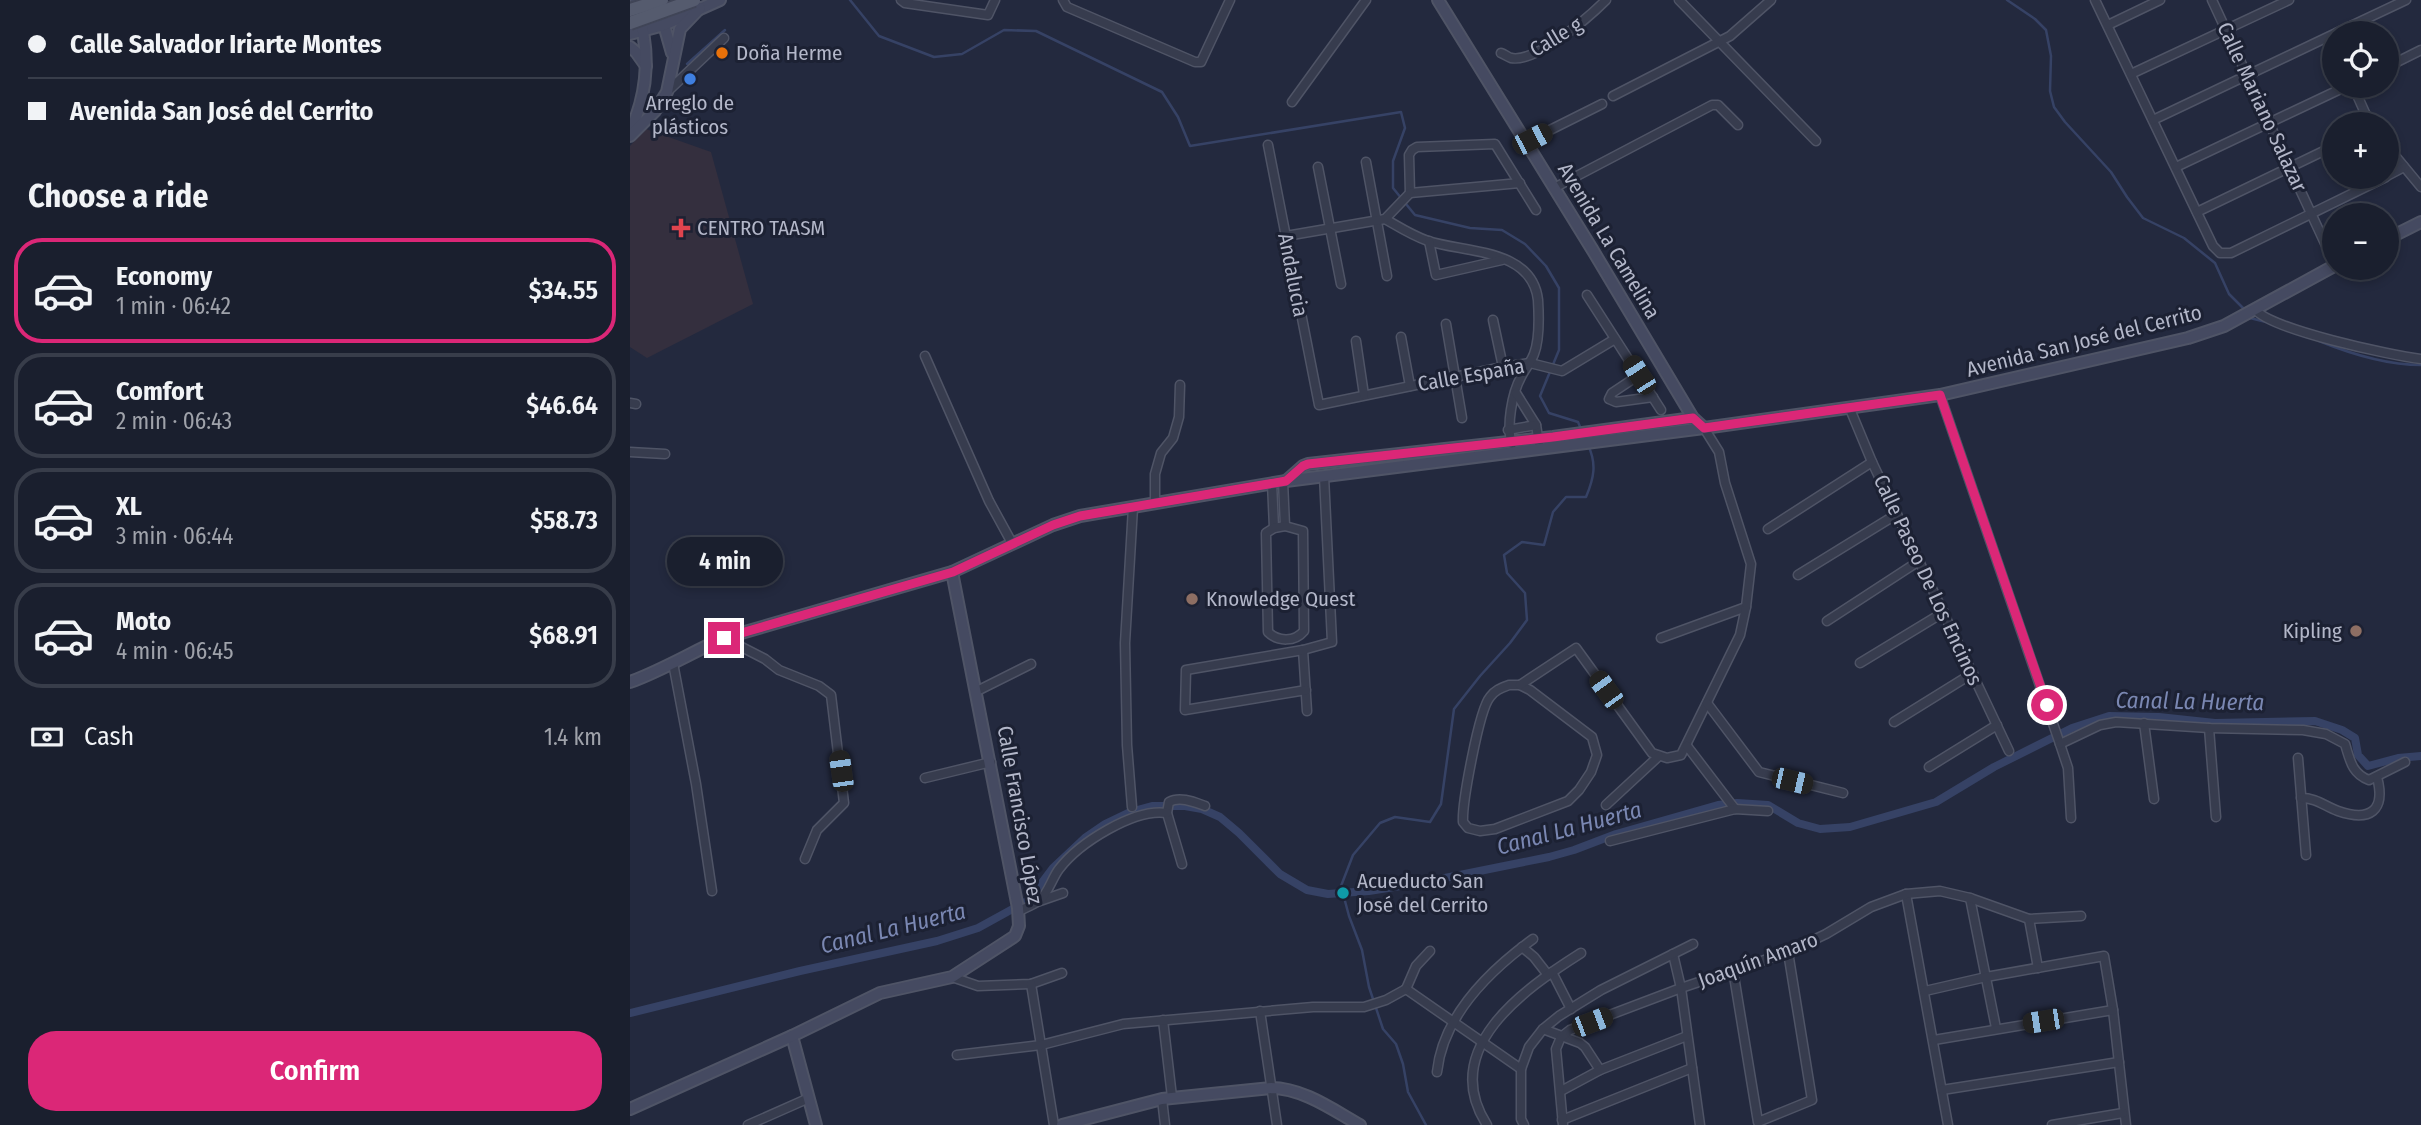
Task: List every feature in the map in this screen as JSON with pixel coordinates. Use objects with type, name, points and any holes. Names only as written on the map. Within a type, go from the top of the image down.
[{"type":"main road","points":[[630,10],[662,0]]},
{"type":"main road","points":[[630,23],[697,4]]},
{"type":"street","points":[[630,134],[640,106],[646,66],[645,31],[636,0]]},
{"type":"street","points":[[656,0],[673,56]]},
{"type":"street","points":[[630,34],[664,25],[697,4],[720,0]]},
{"type":"street","points":[[901,0],[905,3],[988,15],[995,0]]},
{"type":"street","points":[[938,7],[947,0]]},
{"type":"street","points":[[1063,0],[1067,7],[1195,62],[1201,62],[1227,1]]},
{"type":"street","points":[[1292,102],[1366,0]]},
{"type":"street","name":"Avenida La Camelina","points":[[1438,0],[1693,418],[1704,428]]},
{"type":"street","name":"Calle g","points":[[1501,53],[1512,58],[1523,57],[1553,43],[1590,16],[1606,0]]},
{"type":"street","points":[[1679,0],[1816,141]]},
{"type":"street","points":[[1687,8],[1695,0]]},
{"type":"street","points":[[1613,96],[1730,36],[1771,0]]},
{"type":"street","points":[[2095,0],[2213,246],[2220,253],[2231,253],[2360,189]]},
{"type":"street","points":[[2108,25],[2160,0]]},
{"type":"street","name":"Calle Mariano Salazar","points":[[2212,0],[2322,235]]},
{"type":"street","points":[[2132,74],[2288,0]]},
{"type":"street","points":[[2362,21],[2406,0]]},
{"type":"street","points":[[667,92],[680,29],[697,4]]},
{"type":"street","points":[[630,134],[655,111],[667,92],[724,38]]},
{"type":"street","points":[[2153,120],[2322,40]]},
{"type":"street","points":[[630,47],[646,66]]},
{"type":"street","points":[[2399,61],[2421,50]]},
{"type":"street","points":[[2176,167],[2322,98]]},
{"type":"street","points":[[1526,142],[1602,104]]},
{"type":"street","points":[[1554,188],[1713,105],[1718,105],[1738,125]]},
{"type":"street","points":[[1385,219],[1408,195],[1409,155],[1417,147],[1495,144],[1536,210]]},
{"type":"street","name":"Andalucia","points":[[1268,145],[1319,405]]},
{"type":"street","points":[[2197,212],[2322,152]]},
{"type":"street","points":[[2399,161],[2421,187]]},
{"type":"street","points":[[1366,162],[1387,276]]},
{"type":"street","points":[[1318,167],[1341,284]]},
{"type":"street","points":[[2399,170],[2404,167]]},
{"type":"street","points":[[1408,195],[1520,183]]},
{"type":"street","points":[[1286,236],[1385,219],[1429,242],[1482,251],[1519,267],[1531,279],[1538,299],[1536,348],[1522,374],[1516,393]]},
{"type":"street","points":[[2399,233],[2421,222]]},
{"type":"street","points":[[1429,242],[1436,275],[1504,260]]},
{"type":"street","name":"Avenida San José del Cerrito","points":[[630,682],[658,672],[724,638],[953,572],[1012,543],[1080,516],[1280,482],[1539,443],[1704,428],[1940,395],[2188,338],[2224,326],[2322,273]]},
{"type":"street","points":[[1587,295],[1661,410]]},
{"type":"street","points":[[2255,309],[2259,316],[2278,324],[2351,346],[2421,359]]},
{"type":"street","points":[[1493,320],[1503,367]]},
{"type":"street","points":[[1446,324],[1462,418]]},
{"type":"street","points":[[1401,337],[1410,386]]},
{"type":"street","name":"Calle España","points":[[1319,405],[1530,363],[1557,370],[1566,369],[1615,339]]},
{"type":"street","points":[[1356,341],[1364,395]]},
{"type":"street","points":[[925,356],[989,501],[1012,543]]},
{"type":"street","points":[[1639,375],[1612,393],[1609,399],[1616,402],[1653,397]]},
{"type":"street","points":[[1155,504],[1155,474],[1161,453],[1173,438],[1179,417],[1180,385]]},
{"type":"street","name":"Calle España","points":[[1516,393],[1536,425],[1539,443]]},
{"type":"street","name":"Calle España","points":[[1513,447],[1508,430],[1516,393]]},
{"type":"street","points":[[1940,395],[2060,742],[2068,768],[2071,818]]},
{"type":"street","name":"Calle Paseo De Los Encinos","points":[[1850,409],[1872,462],[2009,751]]},
{"type":"street","name":"Avenida San José del Cerrito","points":[[1593,437],[1693,418]]},
{"type":"street","points":[[1508,430],[1536,425]]},
{"type":"street","points":[[1520,685],[1592,737],[1597,755],[1591,772],[1579,790],[1567,801],[1495,829],[1479,831],[1468,828],[1463,822],[1462,810],[1488,698],[1496,690],[1509,685],[1520,685],[1576,648],[1652,752],[1659,756],[1675,758],[1681,755],[1740,635],[1751,564],[1725,483],[1719,452],[1704,428]]},
{"type":"street","name":"Avenida San José del Cerrito","points":[[1280,482],[1308,464],[1513,447]]},
{"type":"street","points":[[630,452],[665,454]]},
{"type":"street","points":[[1768,529],[1872,462]]},
{"type":"street","points":[[1308,464],[1303,473],[1309,478]]},
{"type":"street","points":[[1306,690],[1185,710],[1186,670],[1303,650],[1332,642],[1324,476]]},
{"type":"street","points":[[1280,482],[1285,526]]},
{"type":"street","points":[[1274,528],[1280,482]]},
{"type":"street","points":[[1132,807],[1127,745],[1125,643],[1133,507]]},
{"type":"street","points":[[1798,575],[1897,514]]},
{"type":"street","points":[[1285,526],[1303,531],[1304,631],[1300,636],[1286,640],[1273,638],[1268,632],[1266,533],[1285,526]]},
{"type":"street","points":[[1827,621],[1919,561]]},
{"type":"street","name":"Calle Francisco López","points":[[630,1109],[880,993],[952,977],[1016,936],[1019,926],[1018,908],[953,572]]},
{"type":"street","points":[[1661,638],[1746,607]]},
{"type":"street","points":[[1860,663],[1944,612]]},
{"type":"street","points":[[724,638],[765,659],[779,670],[819,686],[831,695],[844,803],[817,830],[805,859]]},
{"type":"street","points":[[1303,650],[1307,711]]},
{"type":"street","points":[[673,663],[696,784],[712,891]]},
{"type":"street","points":[[977,691],[1031,664]]},
{"type":"street","points":[[1894,722],[1973,673]]},
{"type":"street","points":[[1707,703],[1759,772],[1843,793]]},
{"type":"street","points":[[2060,742],[2100,725],[2116,722],[2209,729],[2303,730],[2326,734],[2345,744],[2351,766],[2358,776],[2369,780],[2405,762]]},
{"type":"street","points":[[2144,723],[2154,799]]},
{"type":"street","points":[[1929,767],[1997,725]]},
{"type":"street","points":[[2209,729],[2216,817]]},
{"type":"street","points":[[1687,746],[1735,808]]},
{"type":"street","points":[[1605,805],[1659,756]]},
{"type":"street","points":[[2298,758],[2306,855]]},
{"type":"street","points":[[925,778],[990,761]]},
{"type":"street","points":[[2301,798],[2320,800],[2336,810],[2348,813],[2373,813],[2379,807],[2377,777]]},
{"type":"street","points":[[1040,901],[1060,868],[1081,848],[1125,820],[1168,808],[1174,799],[1205,806]]},
{"type":"street","points":[[1168,808],[1182,864]]},
{"type":"street","points":[[1610,841],[1735,808],[1768,811]]},
{"type":"street","name":"Joaquín Amaro","points":[[1561,1037],[1570,1030],[1681,988],[1788,952],[1826,934],[1871,907],[1906,894],[1940,891],[1970,898],[2029,919],[2081,916]]},
{"type":"street","points":[[1018,908],[1063,893]]},
{"type":"street","points":[[1906,894],[1948,1125]]},
{"type":"street","points":[[1970,898],[1996,1028]]},
{"type":"street","points":[[2029,919],[2038,968]]},
{"type":"street","points":[[1437,1072],[1439,1053],[1454,1021],[1471,995],[1534,939]]},
{"type":"street","points":[[1524,1125],[1521,1119],[1521,1069],[1530,1047],[1543,1029],[1601,990],[1693,944]]},
{"type":"street","points":[[1522,947],[1550,973],[1571,1009]]},
{"type":"street","points":[[957,1055],[1041,1045],[1123,1024],[1313,1007],[1364,1007],[1386,1000],[1406,989],[1416,966],[1430,951]]},
{"type":"street","points":[[1733,970],[1758,1122],[1812,1100],[1788,952]]},
{"type":"street","points":[[1487,1125],[1478,1111],[1471,1075],[1481,1040],[1498,1017],[1550,973],[1581,953]]},
{"type":"street","points":[[1673,954],[1681,988],[1700,1125]]},
{"type":"street","points":[[1925,991],[1986,977],[2104,957],[2126,1125]]},
{"type":"street","points":[[952,977],[978,986],[1031,984],[1062,973]]},
{"type":"street","points":[[1031,984],[1054,1125]]},
{"type":"street","points":[[1406,989],[1521,1069]]},
{"type":"street","points":[[1934,1040],[2113,1010]]},
{"type":"street","points":[[1260,1011],[1277,1125]]},
{"type":"street","points":[[1163,1020],[1167,1098],[1165,1125]]},
{"type":"street","points":[[1543,1029],[1580,1043],[1600,1070]]},
{"type":"street","points":[[792,1036],[816,1125]]},
{"type":"street","points":[[1561,1091],[1600,1070],[1688,1036]]},
{"type":"street","points":[[1561,1037],[1556,1049],[1563,1122],[1692,1068]]},
{"type":"street","points":[[1942,1090],[2119,1062]]},
{"type":"street","points":[[1062,1125],[1167,1098],[1285,1088],[1313,1099],[1360,1125]]},
{"type":"street","points":[[748,1125],[809,1098]]},
{"type":"street","points":[[2052,1125],[2123,1113]]},
{"type":"shaded area","name":"CENTRO TAASM","points":[[646,129],[711,152],[753,304],[647,358],[630,347],[630,146]]},
{"type":"waterway","points":[[850,0],[879,36],[934,57],[962,54],[1004,30],[1036,31],[1162,92],[1178,117],[1190,146],[1401,112],[1405,128],[1393,161],[1393,188],[1415,215],[1470,228],[1502,230],[1525,244],[1546,266],[1559,288],[1559,350],[1540,396],[1549,413],[1578,422],[1581,429]]},
{"type":"waterway","points":[[2007,0],[2046,30],[2051,56],[2050,91],[2054,107],[2065,122],[2111,172],[2143,218],[2184,238],[2215,263],[2229,294],[2244,309]]},
{"type":"waterway","points":[[687,64],[725,30]]},
{"type":"waterway","points":[[2250,318],[2270,323]]},
{"type":"waterway","points":[[2319,341],[2369,358],[2421,365]]},
{"type":"waterway","points":[[1426,1125],[1408,1092],[1396,1044],[1383,1029],[1369,987],[1362,950],[1341,886],[1353,855],[1380,823],[1395,817],[1430,822],[1441,804],[1454,709],[1527,620],[1525,593],[1507,573],[1504,555],[1522,542],[1544,545],[1553,512],[1566,497],[1586,497],[1593,471],[1593,458],[1588,445]]},
{"type":"waterway","name":"Canal La Huerta","points":[[630,1013],[937,941],[978,928],[1029,900],[1053,868],[1086,837],[1130,812],[1152,806],[1185,806],[1202,809],[1220,817],[1280,874],[1307,890],[1328,894],[1425,882],[1549,857],[1616,834],[1718,805],[1768,805],[1798,823],[1820,829],[1850,827],[1936,802],[1994,767],[2072,728],[2109,716],[2159,717],[2215,723],[2315,721],[2342,730],[2355,738],[2358,755],[2368,766],[2398,758],[2421,756]]},
{"type":"place","name":"Doña Herme","points":[[722,53]]},
{"type":"place","name":"Arreglo de plásticos","points":[[690,79]]},
{"type":"place","name":"CENTRO TAASM","points":[[681,228]]},
{"type":"place","name":"Knowledge Quest","points":[[1192,599]]},
{"type":"place","name":"Kipling","points":[[2356,631]]},
{"type":"place","name":"Acueducto San José del Cerrito","points":[[1343,893]]},
{"type":"route","points":[[724,638],[953,572],[1012,543],[1080,516],[1286,481],[1308,464],[1553,437],[1693,418],[1704,428],[1940,395],[2047,705]]}]
